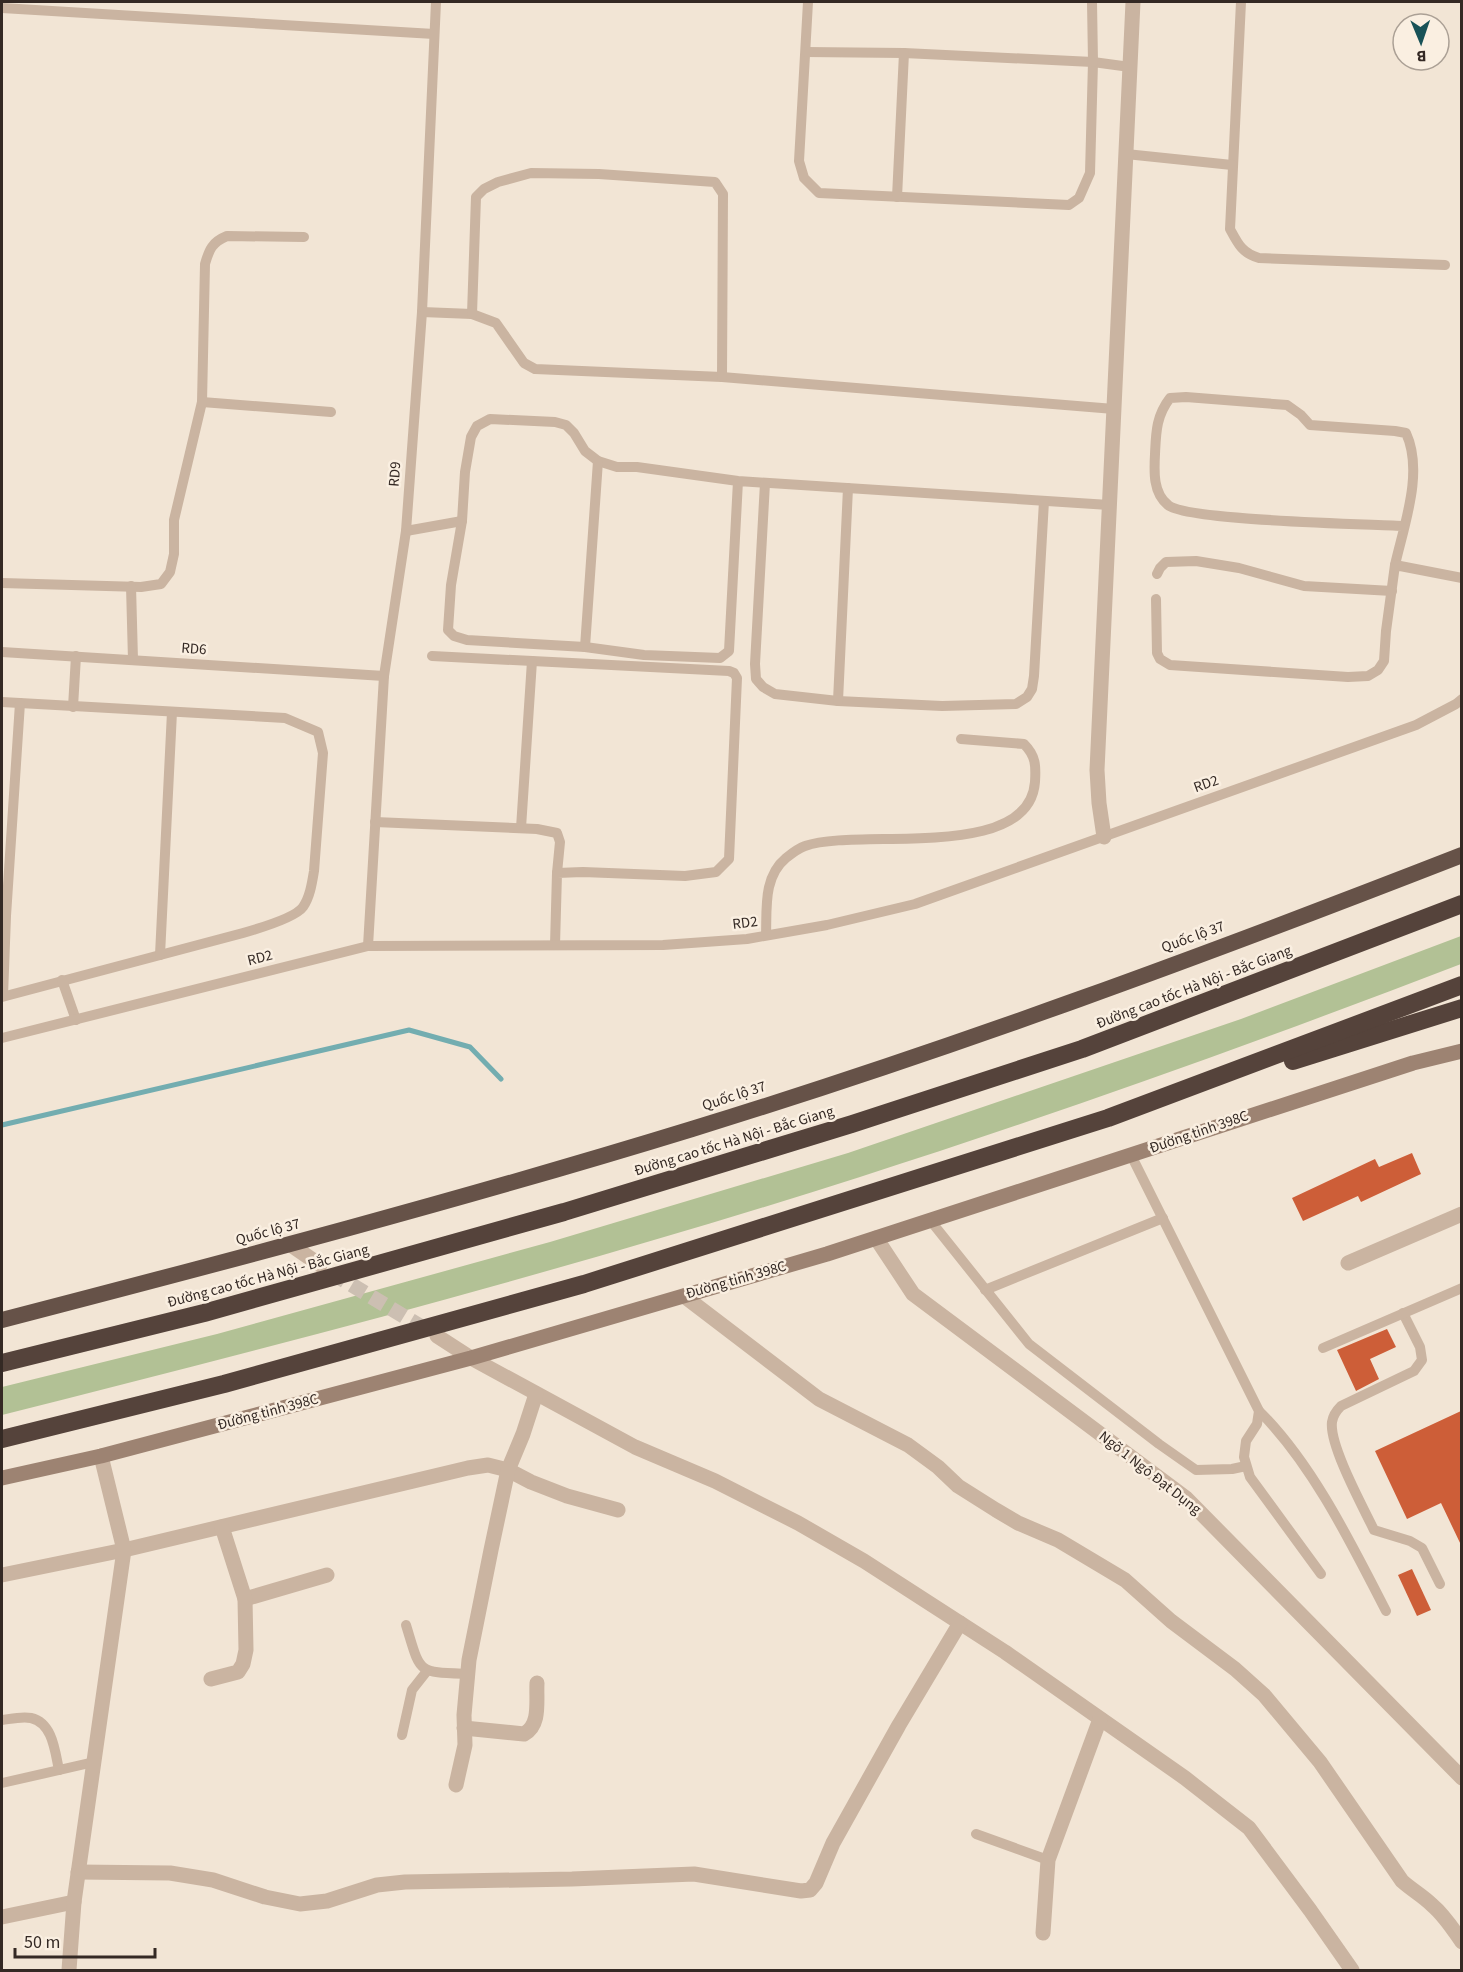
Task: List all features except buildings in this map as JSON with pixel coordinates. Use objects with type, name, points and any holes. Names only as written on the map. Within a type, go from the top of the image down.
[{"type":"highway","name":"Quốc lộ 37","points":[[2,1320],[291,1245],[693,1129],[996,1029],[1461,855]]},
{"type":"highway","name":"Đường cao tốc Hà Nội - Bắc Giang","points":[[2,1363],[204,1313],[564,1212],[852,1124],[1082,1048],[1461,904]]},
{"type":"highway","points":[[1108,1118],[1461,985]]},
{"type":"highway","points":[[2,1439],[224,1384],[584,1284],[1461,1008]]},
{"type":"main road","name":"Đường tỉnh 398C","points":[[2,1478],[101,1456],[471,1358],[684,1296],[876,1238],[1413,1063],[1461,1051]]},
{"type":"street","points":[[1104,837],[1098,803],[1096,770],[1133,2]]},
{"type":"street","points":[[1348,1263],[1461,1214]]},
{"type":"street","name":"Ngõ 1 Ngô Đạt Dụng","points":[[876,1238],[913,1294],[1186,1498],[1461,1778]]},
{"type":"street","points":[[291,1245],[320,1265]]},
{"type":"street","points":[[684,1296],[819,1399],[908,1445],[938,1467],[958,1486],[996,1510],[1058,1540],[1125,1580],[1171,1621],[1235,1669],[1264,1695],[1320,1762],[1402,1881],[1413,1892],[1432,1904],[1446,1919],[1461,1942]]},
{"type":"street","points":[[437,1336],[471,1358],[635,1447],[715,1481],[798,1523],[864,1561],[960,1623],[1100,1719],[1185,1778],[1249,1828],[1352,1971]]},
{"type":"street","points":[[456,1785],[465,1745],[468,1674],[507,1470],[523,1434],[536,1394]]},
{"type":"street","points":[[69,1971],[74,1902],[124,1550],[101,1456]]},
{"type":"street","points":[[2,1575],[124,1550],[488,1465],[507,1470],[567,1496],[618,1510]]},
{"type":"street","points":[[211,1679],[238,1672],[243,1664],[246,1650],[245,1599],[222,1527]]},
{"type":"street","points":[[245,1599],[327,1575]]},
{"type":"street","points":[[78,1872],[170,1873],[213,1880],[265,1897],[300,1904],[327,1901],[377,1885],[405,1882],[572,1880],[694,1874],[801,1891],[810,1890],[816,1883],[833,1843],[899,1725],[960,1623]]},
{"type":"street","points":[[464,1728],[524,1734],[531,1730],[535,1724],[537,1683]]},
{"type":"street","points":[[1043,1933],[1048,1860],[1100,1719]]},
{"type":"street","points":[[2,1917],[74,1902]]},
{"type":"lane","name":"RD9","points":[[368,946],[384,676],[406,531],[422,312],[436,2]]},
{"type":"lane","points":[[808,2],[799,161],[804,178],[819,193],[1069,205],[1079,198],[1089,172],[1094,62],[1092,2]]},
{"type":"lane","points":[[1241,2],[1230,229],[1238,243],[1248,255],[1259,258],[1445,265]]},
{"type":"lane","points":[[2,8],[434,33]]},
{"type":"lane","points":[[806,52],[1094,62],[1130,67]]},
{"type":"lane","points":[[897,197],[904,54]]},
{"type":"lane","points":[[1126,154],[1232,165]]},
{"type":"lane","points":[[472,314],[476,197],[484,189],[531,172],[599,174],[716,183],[723,194],[722,377]]},
{"type":"lane","points":[[2,583],[131,586],[161,584],[170,572],[174,554],[174,520],[202,402],[205,264],[210,247],[227,236],[304,237]]},
{"type":"lane","points":[[422,312],[472,314],[496,323],[524,363],[535,369],[722,377],[1114,409]]},
{"type":"lane","points":[[1156,599],[1157,653],[1160,659],[1170,665],[1348,677],[1368,676],[1378,670],[1384,662],[1395,565],[1404,526],[1412,490],[1414,462],[1412,446],[1407,433],[1310,425],[1287,405],[1186,397],[1170,399],[1156,424],[1156,483],[1159,495],[1169,507],[1189,513],[1246,519],[1404,526]]},
{"type":"lane","points":[[202,402],[331,412]]},
{"type":"lane","points":[[738,481],[729,651],[720,658],[644,655],[585,647],[467,640],[454,636],[448,630],[451,585],[462,521],[465,472],[471,437],[477,426],[490,418],[555,422],[566,425],[585,451],[598,461],[617,467],[637,467],[738,481],[1109,505]]},
{"type":"lane","points":[[585,647],[598,461]]},
{"type":"lane","points":[[765,483],[754,664],[756,679],[763,687],[775,694],[838,702],[942,706],[1016,704],[1027,697],[1032,688],[1034,676],[1044,501]]},
{"type":"lane","points":[[838,702],[848,488]]},
{"type":"lane","points":[[406,531],[462,521]]},
{"type":"lane","points":[[1157,574],[1166,562],[1196,561],[1247,570],[1304,586],[1392,591]]},
{"type":"lane","points":[[1395,565],[1461,578]]},
{"type":"lane","points":[[131,586],[133,660]]},
{"type":"lane","name":"RD6","points":[[2,652],[384,676]]},
{"type":"lane","points":[[73,707],[76,656]]},
{"type":"lane","points":[[432,656],[731,671],[734,673],[738,682],[729,859],[723,866],[716,872],[685,876],[557,873]]},
{"type":"lane","points":[[521,828],[532,661]]},
{"type":"lane","name":"RD2","points":[[2,1038],[368,946],[663,945],[747,939],[827,925],[915,904],[1104,837],[1416,725],[1456,704],[1461,699]]},
{"type":"lane","points":[[2,702],[20,703],[73,707],[285,718],[318,732],[324,753],[314,871],[311,888],[303,908],[278,921],[243,933],[2,997],[20,703]]},
{"type":"lane","points":[[160,955],[172,712]]},
{"type":"lane","points":[[766,935],[767,893],[774,872],[785,859],[805,846],[849,839],[943,837],[978,832],[1008,822],[1028,807],[1035,791],[1036,765],[1031,752],[1024,744],[961,739]]},
{"type":"lane","points":[[375,822],[521,828],[557,833],[560,842],[555,945]]},
{"type":"lane","points":[[62,980],[76,1020]]},
{"type":"lane","points":[[1131,1155],[1258,1411],[1277,1429],[1317,1486],[1386,1611]]},
{"type":"lane","points":[[985,1290],[1163,1218]]},
{"type":"lane","points":[[930,1220],[1029,1344],[1196,1470],[1233,1469],[1246,1466]]},
{"type":"lane","points":[[1323,1348],[1461,1288]]},
{"type":"lane","points":[[1403,1313],[1420,1347],[1422,1360],[1414,1371],[1341,1406],[1335,1412],[1332,1433],[1346,1473],[1374,1530],[1410,1541],[1422,1548],[1440,1584]]},
{"type":"lane","points":[[1258,1411],[1257,1424],[1246,1441],[1244,1457],[1250,1478],[1321,1574]]},
{"type":"lane","points":[[406,1625],[417,1662],[427,1671],[468,1674]]},
{"type":"lane","points":[[402,1735],[412,1690],[427,1671]]},
{"type":"lane","points":[[2,1720],[30,1718],[44,1725],[53,1742],[59,1770]]},
{"type":"lane","points":[[2,1783],[94,1762]]},
{"type":"lane","points":[[976,1834],[1048,1860]]},
{"type":"green space","points":[[1461,936],[1461,964],[1162,1075],[860,1177],[540,1273],[325,1332],[2,1415],[2,1387],[217,1334],[550,1242],[848,1153],[1241,1019]]},
{"type":"waterway","points":[[2,1125],[409,1030],[470,1047],[501,1079]]},
{"type":"tunnel","points":[[332,1273],[430,1332]]}]
